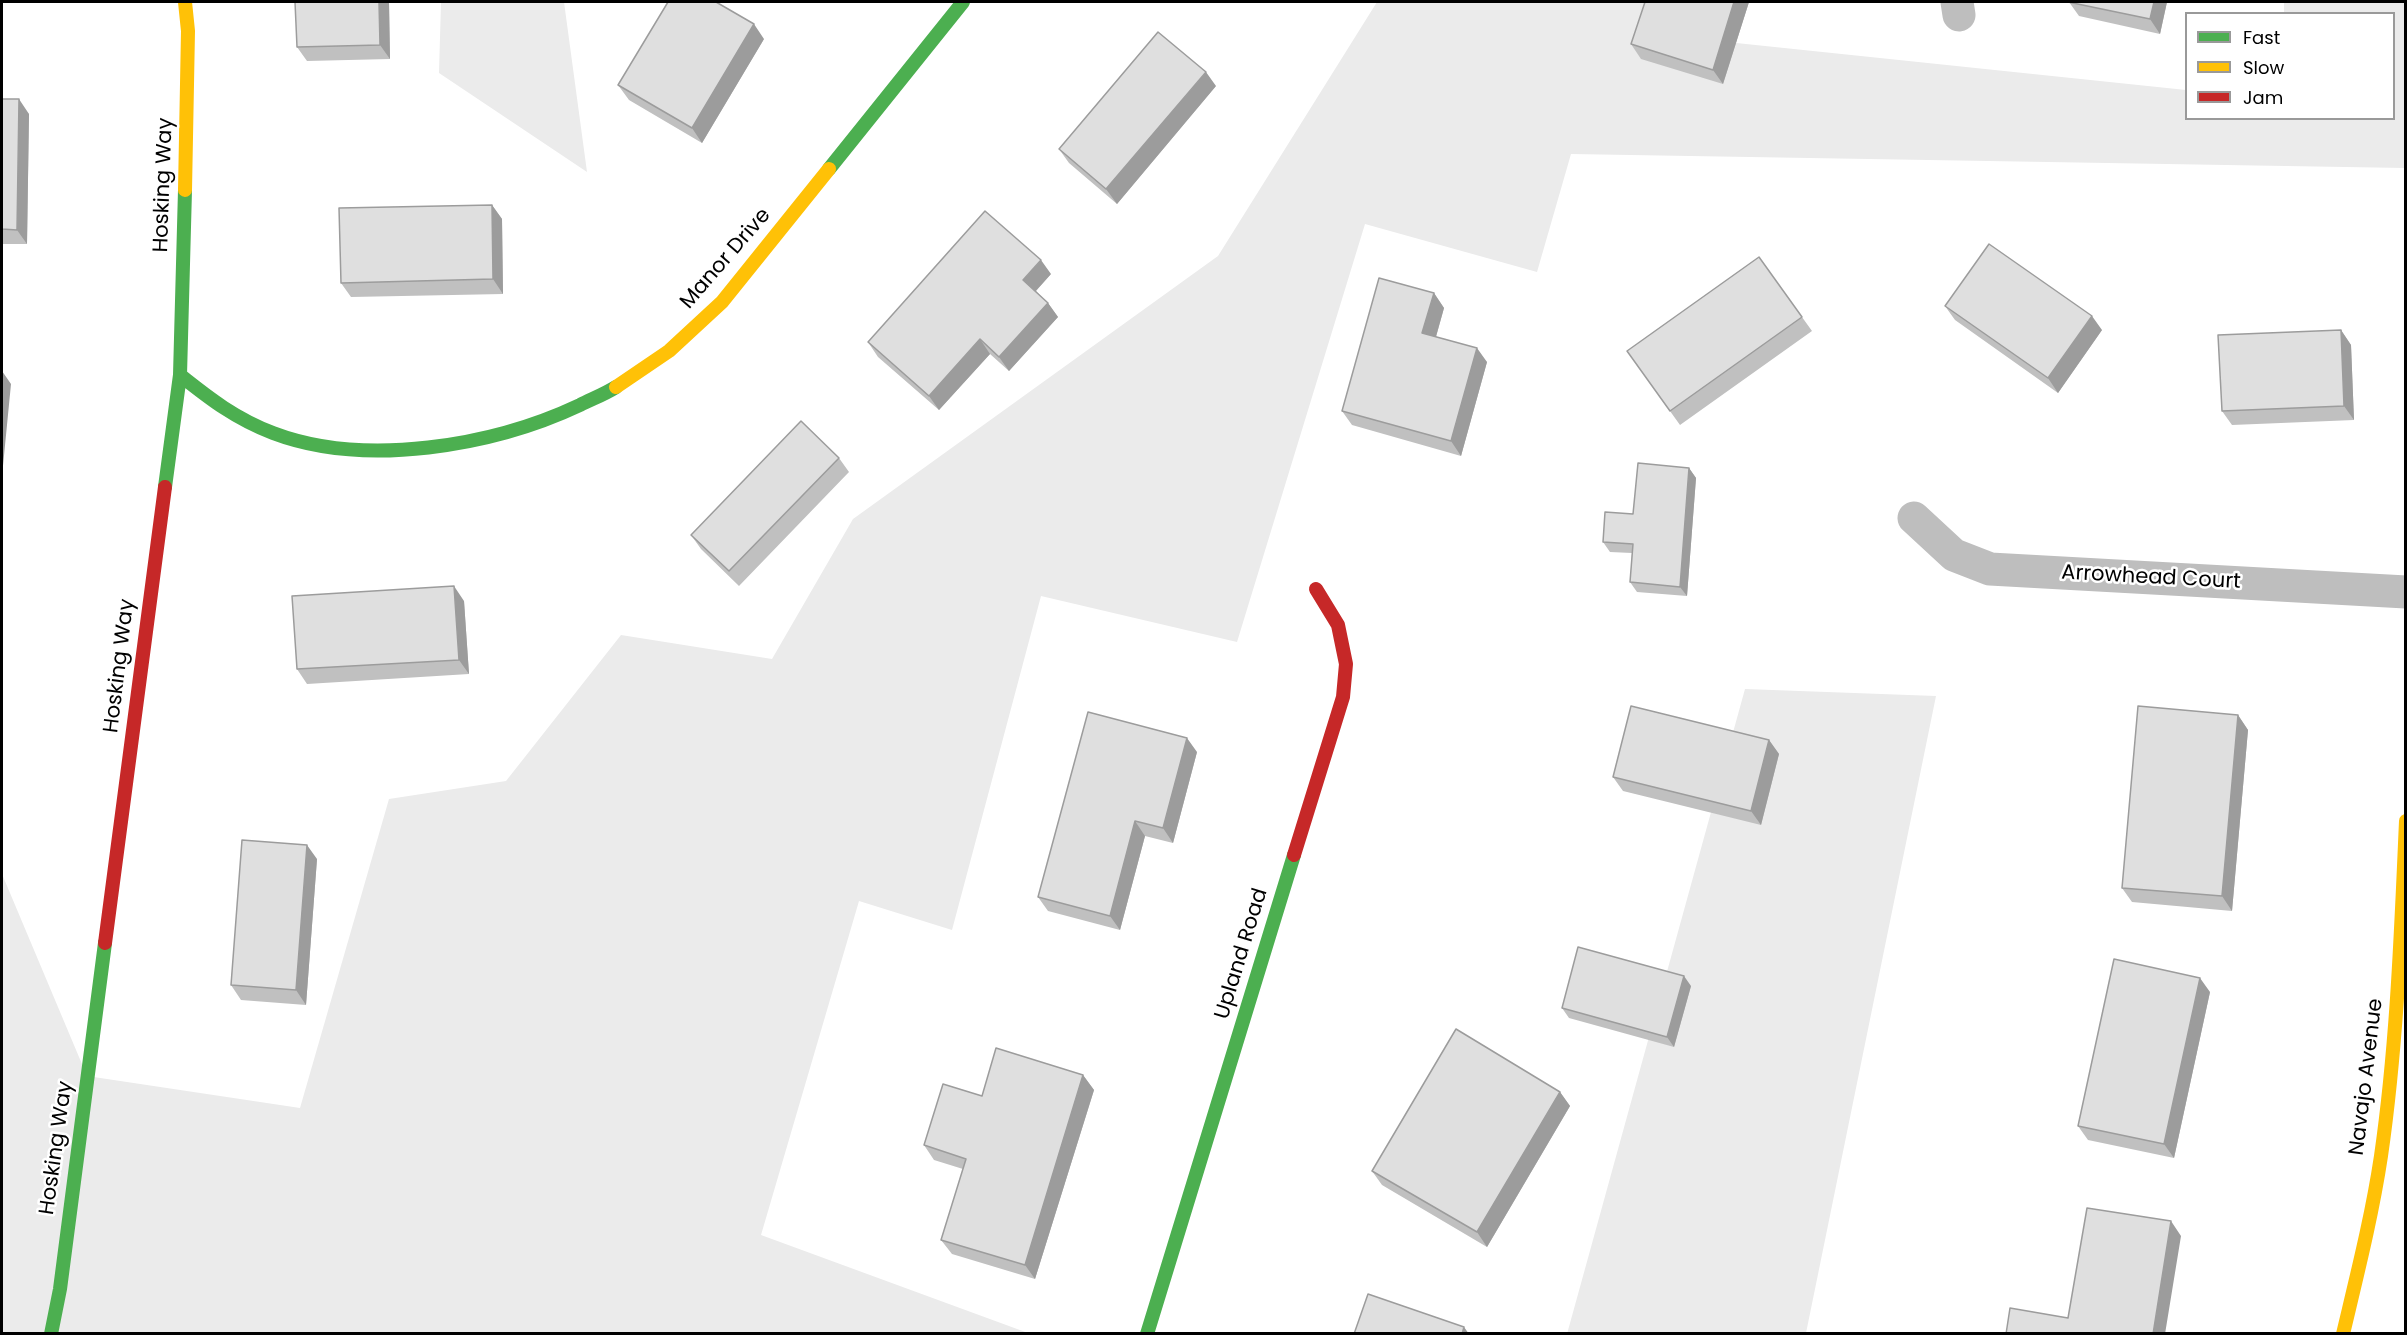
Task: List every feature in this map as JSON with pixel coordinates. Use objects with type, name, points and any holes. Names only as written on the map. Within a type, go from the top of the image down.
[{"type":"street","name":"Hosking Way","points":[[51,1334],[60,1289],[180,375],[187,136],[188,31],[185,2]]},
{"type":"street","name":"Manor Drive","points":[[180,375],[223,409],[273,433],[322,446],[388,450],[467,443],[544,422],[610,391],[669,351],[722,302],[963,2]]},
{"type":"street","name":"Arrowhead Court","points":[[1914,518],[1954,555],[1990,569],[2406,592]]},
{"type":"street","name":"Upland Road","points":[[1147,1334],[1343,697],[1346,664],[1338,625],[1316,589]]},
{"type":"street","name":"Navajo Avenue","points":[[2343,1334],[2361,1257],[2384,1134],[2397,1010],[2406,821]]},
{"type":"shaded area","points":[[441,2],[564,2],[587,172],[439,73]]},
{"type":"shaded area","points":[[1377,2],[1668,2],[1679,37],[2185,90],[2185,120],[2395,120],[2395,12],[2284,12],[2284,2],[2405,2],[2405,168],[1571,154],[1537,272],[1365,224],[1237,642],[1041,596],[952,930],[859,901],[761,1235],[1028,1333],[2,1333],[2,874],[87,1076],[300,1108],[389,799],[506,781],[621,635],[772,659],[853,519],[1218,256]]},
{"type":"shaded area","points":[[1745,689],[1936,696],[1806,1333],[1567,1334]]},
{"type":"building","points":[[295,2],[379,2],[380,45],[297,47]]},
{"type":"building","points":[[668,2],[716,2],[754,24],[692,128],[618,85]]},
{"type":"building","points":[[1645,2],[1734,2],[1713,70],[1631,44]]},
{"type":"building","points":[[2068,2],[2154,2],[2150,19]]},
{"type":"building","points":[[1158,32],[1206,72],[1106,189],[1059,149]]},
{"type":"building","points":[[2,99],[19,99],[17,230],[2,229]]},
{"type":"building","points":[[492,205],[493,279],[341,283],[339,208]]},
{"type":"building","points":[[985,211],[1041,260],[1023,280],[1048,303],[999,357],[980,339],[929,396],[868,342]]},
{"type":"building","points":[[1989,244],[2092,316],[2048,378],[1945,306]]},
{"type":"building","points":[[1759,257],[1802,317],[1670,411],[1627,351]]},
{"type":"building","points":[[1379,278],[1434,293],[1422,333],[1477,348],[1451,441],[1342,411]]},
{"type":"building","points":[[2341,330],[2344,406],[2222,411],[2218,335]]},
{"type":"building","points":[[801,421],[839,458],[729,571],[691,535]]},
{"type":"building","points":[[1638,463],[1689,468],[1680,587],[1630,582],[1633,544],[1603,542],[1605,512],[1633,514]]},
{"type":"building","points":[[454,586],[459,660],[297,669],[292,596]]},
{"type":"building","points":[[1631,706],[1769,740],[1751,811],[1613,777]]},
{"type":"building","points":[[2138,706],[2238,715],[2222,896],[2122,888]]},
{"type":"building","points":[[1088,712],[1187,738],[1163,828],[1135,821],[1110,916],[1038,897]]},
{"type":"building","points":[[242,840],[307,845],[296,990],[231,985]]},
{"type":"building","points":[[1578,947],[1684,976],[1667,1037],[1562,1008]]},
{"type":"building","points":[[2114,959],[2200,978],[2164,1144],[2078,1126]]},
{"type":"building","points":[[1456,1029],[1560,1092],[1477,1232],[1372,1171]]},
{"type":"building","points":[[996,1048],[1083,1075],[1025,1265],[941,1240],[966,1159],[924,1145],[943,1084],[982,1096]]},
{"type":"building","points":[[2087,1208],[2171,1221],[2153,1334],[2006,1334],[2010,1308],[2068,1318]]},
{"type":"building","points":[[1368,1294],[1464,1327],[1462,1334],[1354,1334]]},
{"type":"traffic: fast","points":[[829,169],[963,2]]},
{"type":"traffic: fast","points":[[165,487],[180,375],[185,190]]},
{"type":"traffic: fast","points":[[180,375],[224,408],[273,433],[309,444],[348,449],[428,448],[508,432],[580,405],[616,387]]},
{"type":"traffic: fast","points":[[1147,1334],[1294,855]]},
{"type":"traffic: fast","points":[[51,1334],[60,1289],[105,943]]},
{"type":"traffic: slow","points":[[185,2],[188,31],[185,190]]},
{"type":"traffic: slow","points":[[616,387],[669,351],[722,302],[829,169]]},
{"type":"traffic: slow","points":[[2343,1334],[2364,1245],[2381,1156],[2398,989],[2406,821]]},
{"type":"traffic: jam","points":[[105,943],[165,487]]},
{"type":"traffic: jam","points":[[1294,855],[1343,697],[1346,664],[1338,625],[1316,589]]}]
